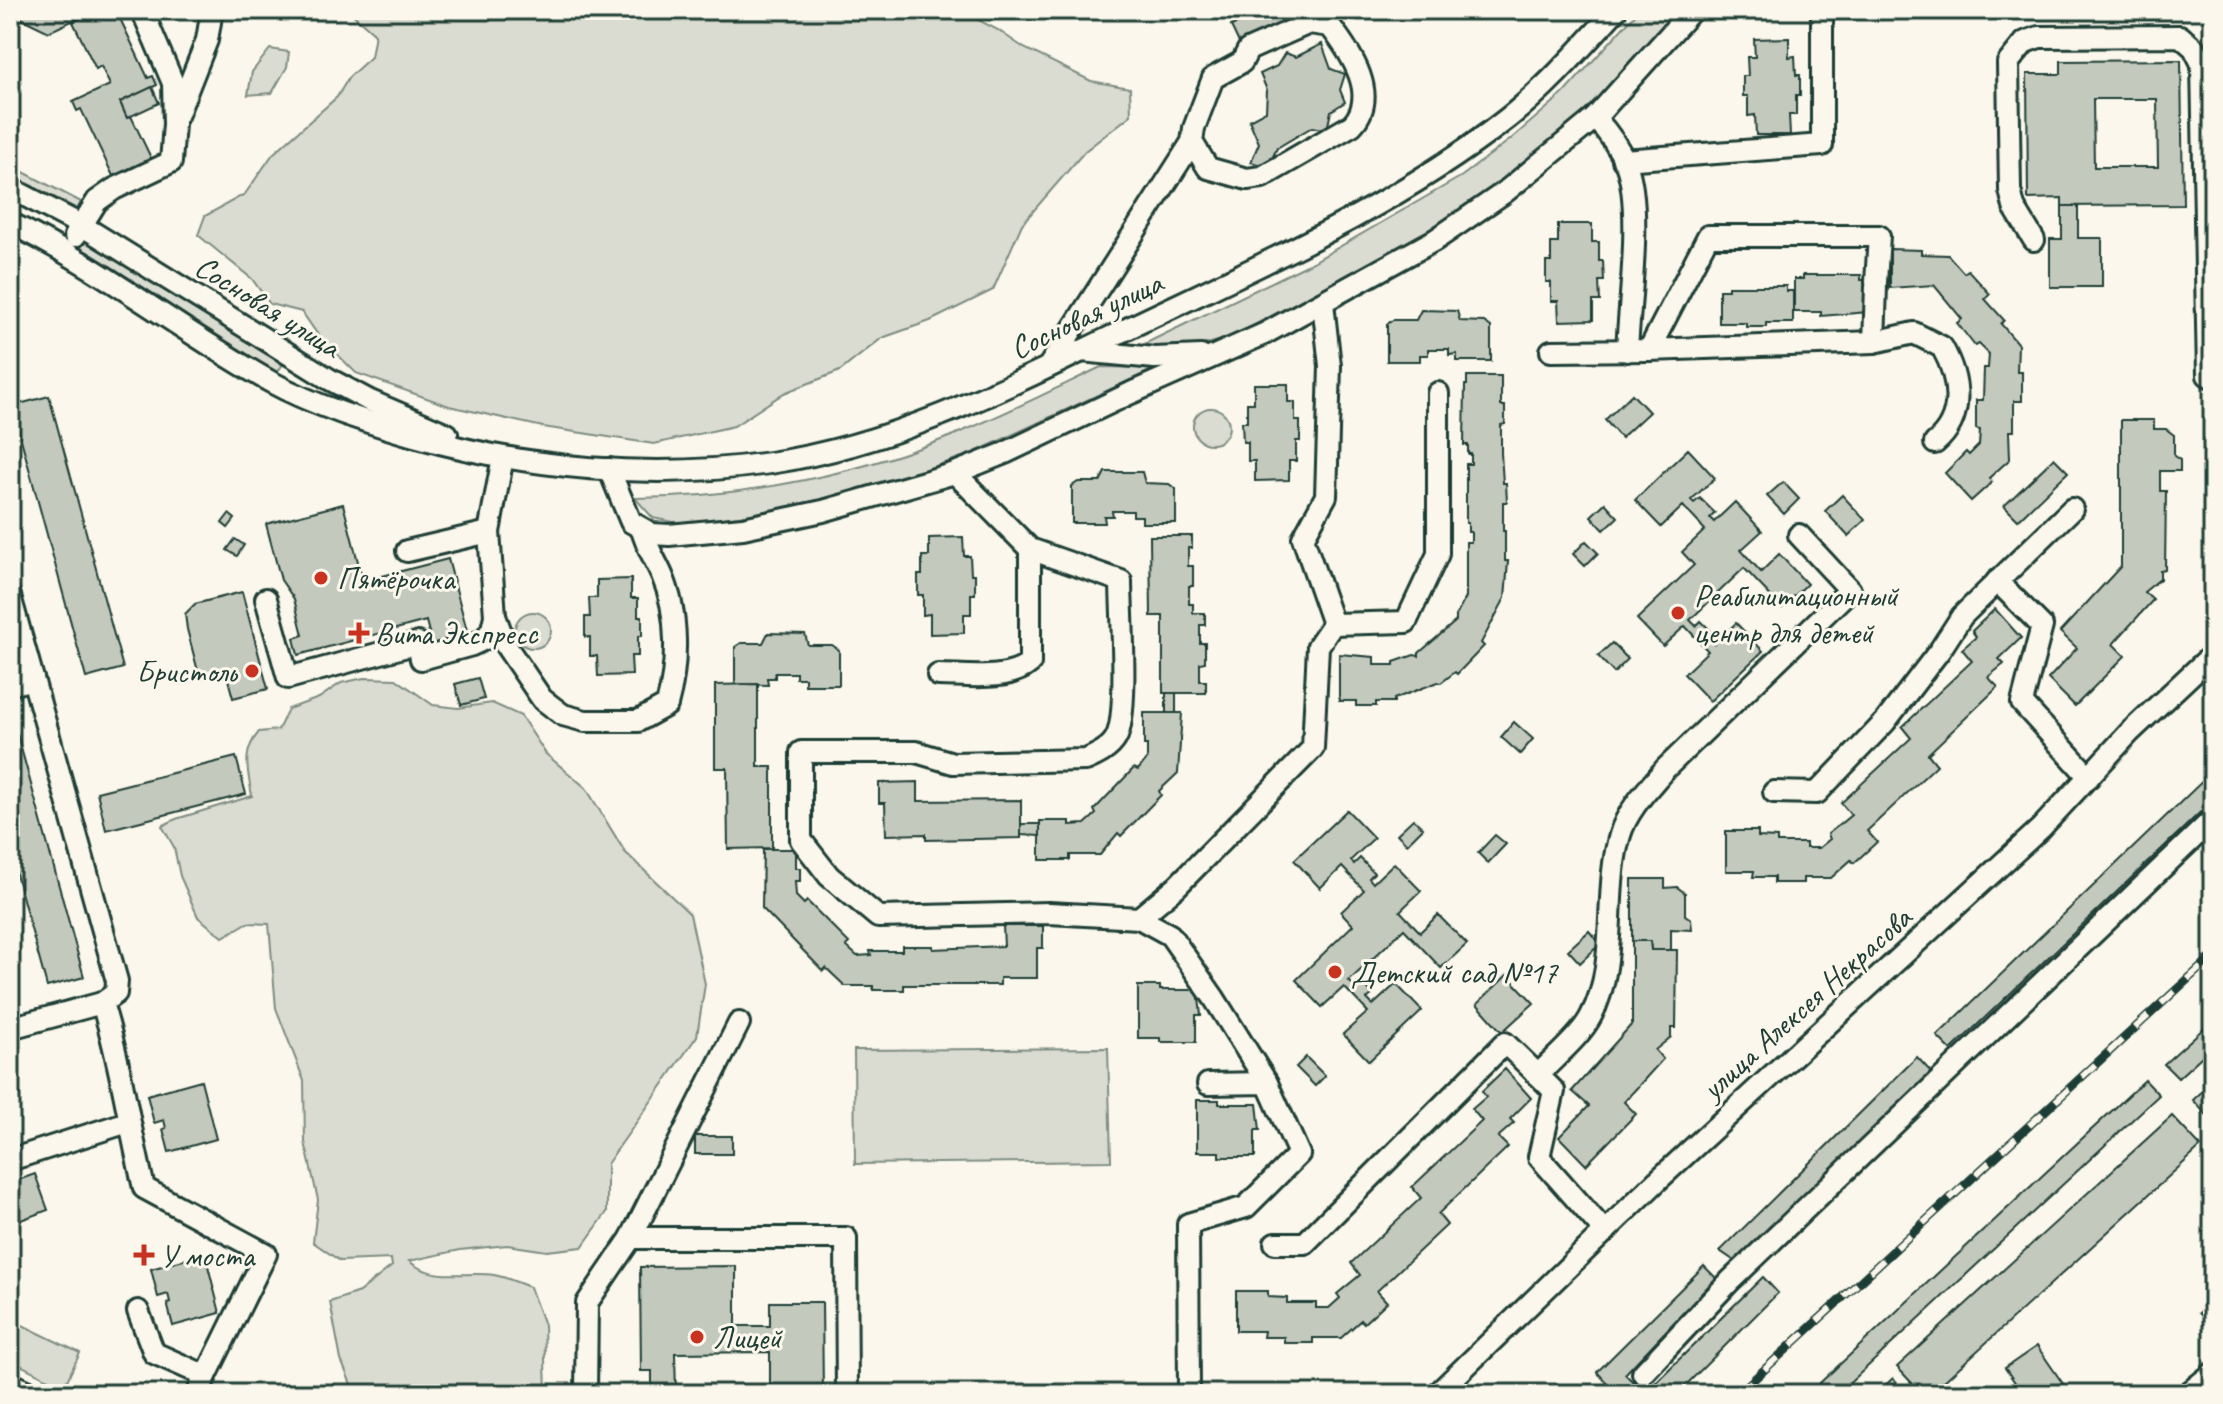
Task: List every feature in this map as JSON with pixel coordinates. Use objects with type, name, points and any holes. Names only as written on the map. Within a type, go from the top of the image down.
[{"type":"street","points":[[66,252],[97,201],[114,189],[171,162],[173,83],[142,10]]},
{"type":"street","points":[[174,124],[207,40],[212,10]]},
{"type":"street","name":"Сосновая улица","points":[[11,226],[66,252],[273,383],[390,428],[503,457],[609,469],[684,472],[775,462],[868,441],[942,415],[1293,249],[1387,199],[1448,162],[1511,116],[1616,10]]},
{"type":"street","points":[[609,469],[631,522],[642,530],[669,535],[743,528],[823,511],[955,473],[1005,453],[1323,303],[1447,232],[1505,192],[1595,118],[1692,10]]},
{"type":"street","points":[[1623,160],[1822,145],[1822,10]]},
{"type":"street","points":[[1049,366],[1192,142],[1194,128],[1213,78],[1242,62],[1248,50],[1309,23],[1330,26],[1343,43],[1362,82],[1365,100],[1362,115],[1352,125],[1262,177],[1247,179],[1208,168],[1192,142]]},
{"type":"street","points":[[2034,240],[2014,207],[2010,190],[2008,63],[2025,42],[2039,37],[2180,36],[2194,48],[2202,64],[2208,375],[2213,378]]},
{"type":"street","points":[[1595,118],[1606,130],[1623,160],[1635,207],[1627,351]]},
{"type":"street","points":[[11,226],[18,192]]},
{"type":"street","name":"Сосновая улица","points":[[18,192],[81,225],[329,379],[370,401],[503,457]]},
{"type":"street","points":[[1649,350],[1708,236],[1879,236],[1874,342]]},
{"type":"street","points":[[1323,303],[1330,366],[1326,496],[1303,538],[1333,624]]},
{"type":"street","points":[[1551,351],[1874,342],[1914,333],[1942,347],[1955,377],[1955,419],[1947,433],[1935,443]]},
{"type":"street","points":[[1081,351],[1177,358],[1219,354]]},
{"type":"street","points":[[1333,624],[1406,622],[1438,554],[1438,393]]},
{"type":"street","points":[[503,457],[489,532],[495,616],[506,646],[542,699],[563,715],[595,722],[638,721],[667,705],[674,679],[674,619],[663,577],[649,553],[642,530]]},
{"type":"street","points":[[955,473],[1030,549],[1121,581],[1123,693],[1116,739],[1102,752],[1086,760],[953,763],[916,752],[801,752],[801,840],[829,876],[878,917],[1049,913],[1139,918],[1170,935],[1267,1083],[1299,1154],[1246,1207],[1188,1224],[1189,1394]]},
{"type":"street","points":[[1774,792],[1817,793],[1885,722],[1962,616],[2072,509]]},
{"type":"street","points":[[407,551],[489,532]]},
{"type":"street","points":[[1538,1075],[1590,1019],[1600,996],[1620,832],[1640,799],[1665,769],[1850,590],[1799,535]]},
{"type":"street","points":[[938,675],[1008,674],[1030,663],[1030,549]]},
{"type":"street","points":[[1997,581],[2042,626],[2022,703],[2089,777]]},
{"type":"street","points":[[10,596],[117,981],[116,993],[102,1003],[10,1028]]},
{"type":"street","points":[[266,599],[288,678],[418,643],[421,659],[472,645],[485,639],[492,629],[495,616]]},
{"type":"street","points":[[1139,918],[1176,887],[1313,748],[1318,646],[1333,624]]},
{"type":"street","name":"улица Алексея Некрасова","points":[[1437,1394],[1775,1070],[1995,871],[2130,732],[2213,654]]},
{"type":"street","points":[[10,685],[33,679]]},
{"type":"street","points":[[1643,1373],[1752,1260],[2213,819]]},
{"type":"street","points":[[102,1003],[117,1056],[128,1122],[144,1188],[266,1254],[202,1385],[154,1353],[138,1311]]},
{"type":"street","points":[[586,1394],[587,1303],[631,1238],[739,1023]]},
{"type":"street","points":[[1275,1243],[1305,1243],[1505,1043],[1554,1091],[1539,1157],[1605,1232]]},
{"type":"street","points":[[1208,1084],[1267,1083]]},
{"type":"street","points":[[10,1160],[128,1122]]},
{"type":"street","points":[[631,1238],[846,1238],[847,1394]]},
{"type":"street","points":[[2187,1394],[2213,1373]]},
{"type":"street","points":[[10,1383],[33,1394]]},
{"type":"shaded area","points":[[348,10],[959,10],[998,30],[1024,48],[1091,81],[1130,88],[1131,115],[1085,151],[1022,224],[993,290],[930,321],[882,338],[840,371],[784,393],[734,426],[654,444],[543,427],[449,406],[356,373],[318,335],[302,312],[270,304],[252,279],[198,235],[205,216],[245,194],[273,154],[337,97],[349,77],[371,57],[375,34]]},
{"type":"shaded area","points":[[1639,10],[1676,10],[1589,108],[1493,191],[1413,240],[1230,338],[1199,346],[1136,348],[1313,262],[1462,176],[1563,94]]},
{"type":"shaded area","points":[[270,49],[289,52],[287,67],[272,93],[248,95],[252,72]]},
{"type":"shaded area","points":[[10,165],[81,202],[77,209],[10,175]]},
{"type":"shaded area","points":[[82,237],[283,364],[277,373],[77,246]]},
{"type":"shaded area","points":[[1101,367],[1156,368],[973,453],[822,499],[756,514],[678,523],[653,518],[635,498],[763,488],[888,459],[968,429]]},
{"type":"shaded area","points":[[1211,408],[1224,413],[1229,426],[1224,439],[1211,444],[1198,439],[1193,426],[1198,413]]},
{"type":"shaded area","points":[[533,612],[546,617],[551,630],[546,643],[533,648],[520,643],[515,630],[520,617]]},
{"type":"shaded area","points":[[364,678],[396,679],[433,705],[458,708],[492,703],[521,716],[546,754],[586,788],[625,852],[690,914],[705,984],[697,1036],[607,1164],[607,1212],[582,1247],[547,1251],[507,1245],[460,1250],[409,1261],[439,1274],[494,1275],[530,1287],[544,1325],[546,1394],[355,1394],[341,1360],[330,1302],[359,1292],[392,1266],[391,1259],[340,1261],[313,1242],[318,1200],[305,1142],[304,1081],[276,1008],[269,924],[247,923],[223,937],[198,917],[180,876],[174,847],[162,826],[252,796],[248,755],[259,732],[278,730],[288,709],[319,698],[341,683]]},
{"type":"shaded area","points":[[1108,1048],[1111,1161],[855,1164],[854,1050]]},
{"type":"shaded area","points":[[10,1319],[80,1353],[64,1387],[10,1360]]},
{"type":"building","points":[[10,10],[95,10],[49,32],[10,13]]},
{"type":"building","points":[[98,10],[116,10],[148,78],[153,76],[157,85],[120,102],[127,118],[131,116],[153,162],[143,167],[141,163],[113,176],[81,109],[77,111],[73,102],[110,85],[101,66],[96,69],[73,22]]},
{"type":"building","points":[[1277,10],[1283,25],[1239,43],[1231,26]]},
{"type":"building","points":[[1789,38],[1789,57],[1795,56],[1796,75],[1800,75],[1796,115],[1789,115],[1790,135],[1756,135],[1755,115],[1748,116],[1748,96],[1743,96],[1743,76],[1748,76],[1747,57],[1755,57],[1754,39]]},
{"type":"building","points":[[1322,44],[1331,69],[1345,74],[1340,90],[1345,102],[1331,111],[1327,130],[1312,127],[1277,148],[1268,167],[1251,162],[1259,143],[1249,120],[1266,111],[1267,90],[1260,74],[1277,66],[1285,53],[1296,57]]},
{"type":"building","points":[[2181,60],[2183,205],[2062,206],[2062,198],[2028,199],[2027,74],[2061,74],[2061,61]],"holes":[[[2093,99],[2157,99],[2158,167],[2094,167]]]},
{"type":"building","points":[[152,87],[159,103],[127,118],[120,102]]},
{"type":"building","points":[[2062,206],[2078,206],[2078,238],[2102,238],[2102,287],[2050,287],[2050,239],[2062,239]]},
{"type":"building","points":[[1558,224],[1592,224],[1592,242],[1599,242],[1599,261],[1603,261],[1604,281],[1599,281],[1600,301],[1593,301],[1593,320],[1559,321],[1558,301],[1551,301],[1551,282],[1546,282],[1546,262],[1551,262],[1551,243],[1558,243]]},
{"type":"building","points":[[1890,249],[1948,255],[1964,273],[1968,270],[1990,294],[1985,299],[2004,320],[2001,324],[2018,344],[2017,372],[2022,372],[2022,401],[2014,401],[2014,431],[2009,431],[2010,459],[1989,478],[1992,482],[1971,501],[1945,473],[1966,452],[1969,455],[1979,445],[1976,400],[1983,400],[1984,368],[1988,368],[1989,354],[1979,344],[1975,346],[1957,323],[1962,319],[1934,285],[1890,288]]},
{"type":"building","points":[[1803,275],[1861,275],[1861,280],[1868,280],[1868,312],[1821,316],[1821,312],[1794,312],[1794,279],[1803,279]]},
{"type":"building","points":[[1728,286],[1786,286],[1786,291],[1793,291],[1793,323],[1746,327],[1746,323],[1719,323],[1719,290],[1728,290]]},
{"type":"building","points":[[1421,310],[1457,311],[1460,321],[1484,322],[1491,327],[1491,361],[1457,361],[1457,354],[1449,355],[1449,349],[1428,349],[1428,355],[1420,355],[1420,361],[1387,361],[1387,324],[1393,320],[1416,320]]},
{"type":"building","points":[[1467,376],[1501,376],[1501,406],[1505,406],[1505,424],[1501,425],[1501,453],[1507,502],[1503,502],[1505,561],[1508,561],[1505,598],[1481,643],[1484,646],[1457,674],[1455,672],[1441,683],[1394,699],[1394,702],[1356,706],[1356,701],[1339,701],[1339,654],[1374,657],[1374,665],[1394,665],[1394,662],[1419,656],[1456,621],[1466,597],[1466,542],[1471,542],[1471,532],[1468,532],[1466,523],[1466,464],[1471,464],[1471,454],[1468,454],[1468,445],[1464,445]]},
{"type":"building","points":[[1254,384],[1288,384],[1288,402],[1295,402],[1295,421],[1300,421],[1300,441],[1296,441],[1296,461],[1289,461],[1289,480],[1255,481],[1255,461],[1248,461],[1248,442],[1243,442],[1242,422],[1247,422],[1247,403],[1254,403]]},
{"type":"building","points":[[1632,394],[1649,412],[1621,438],[1605,420]]},
{"type":"building","points":[[49,396],[123,668],[86,678],[12,406]]},
{"type":"building","points":[[2121,420],[2154,420],[2154,429],[2166,429],[2174,435],[2174,456],[2180,460],[2180,471],[2160,471],[2160,491],[2166,491],[2165,569],[2160,570],[2160,579],[2144,592],[2153,600],[2113,644],[2125,656],[2075,706],[2048,679],[2077,648],[2060,632],[2121,566]]},
{"type":"building","points":[[1688,449],[1715,478],[1691,500],[1694,503],[1700,498],[1715,513],[1710,518],[1714,522],[1735,502],[1762,531],[1741,550],[1761,572],[1779,554],[1807,584],[1782,608],[1744,568],[1690,620],[1696,626],[1701,621],[1713,633],[1708,638],[1714,644],[1736,623],[1763,651],[1710,701],[1684,674],[1708,651],[1685,626],[1663,646],[1637,619],[1694,565],[1682,552],[1705,530],[1683,506],[1661,527],[1635,500]]},
{"type":"building","points":[[2054,458],[2068,472],[2018,520],[2004,506]]},
{"type":"building","points":[[1105,472],[1142,472],[1145,483],[1169,484],[1176,489],[1176,523],[1142,523],[1142,516],[1133,516],[1133,511],[1112,511],[1113,516],[1104,516],[1105,523],[1072,523],[1072,486],[1078,482],[1100,482]]},
{"type":"building","points":[[1783,482],[1799,499],[1784,514],[1767,496]]},
{"type":"building","points":[[1842,495],[1865,520],[1848,536],[1825,511]]},
{"type":"building","points":[[1605,503],[1618,517],[1604,530],[1591,516]]},
{"type":"building","name":"Пятёрочка","points":[[343,504],[363,581],[448,559],[469,638],[433,648],[426,621],[298,655],[294,638],[303,635],[294,599],[281,580],[266,524]]},
{"type":"building","points":[[229,514],[235,519],[228,528],[222,523]]},
{"type":"building","points":[[1150,536],[1192,536],[1192,548],[1188,548],[1188,566],[1193,566],[1189,604],[1193,604],[1193,613],[1205,613],[1205,625],[1200,625],[1200,643],[1205,643],[1205,662],[1200,663],[1200,681],[1206,681],[1206,693],[1163,693],[1163,616],[1151,616]]},
{"type":"building","points":[[963,537],[964,556],[970,556],[971,574],[975,574],[971,614],[964,614],[964,633],[930,634],[930,614],[923,615],[923,595],[918,595],[922,556],[929,556],[929,538]]},
{"type":"building","points":[[235,539],[244,545],[237,556],[227,550]]},
{"type":"building","points":[[1586,541],[1598,553],[1585,566],[1573,554]]},
{"type":"building","points":[[631,579],[631,598],[638,598],[638,616],[642,616],[638,656],[631,656],[632,675],[598,676],[597,656],[590,656],[590,637],[585,637],[585,617],[590,617],[589,598],[597,598],[597,580]]},
{"type":"building","points":[[242,592],[268,689],[233,698],[226,672],[200,679],[185,614],[195,604]]},
{"type":"building","points":[[1995,609],[2021,638],[1999,659],[2004,664],[1988,677],[1998,687],[1928,754],[1937,765],[1867,831],[1877,842],[1831,878],[1803,878],[1803,883],[1774,883],[1774,877],[1753,877],[1754,871],[1726,871],[1726,831],[1758,831],[1758,837],[1777,838],[1777,843],[1806,843],[1806,848],[1819,848],[1830,839],[1828,834],[1851,815],[1841,803],[1911,738],[1902,727],[1972,661],[1962,649],[1976,637],[1972,631]]},
{"type":"building","points":[[768,633],[805,634],[808,645],[832,645],[839,650],[839,685],[805,685],[805,678],[796,678],[796,673],[775,673],[775,678],[767,678],[768,685],[735,684],[735,647],[741,643],[763,643]]},
{"type":"building","points":[[1612,643],[1628,659],[1614,673],[1598,656]]},
{"type":"building","points":[[478,678],[484,699],[461,705],[455,684]]},
{"type":"building","points":[[758,684],[758,767],[772,767],[772,848],[728,849],[727,768],[715,768],[715,685]]},
{"type":"building","points":[[1166,693],[1176,693],[1176,713],[1166,713]]},
{"type":"building","points":[[10,708],[84,977],[47,987],[10,852]]},
{"type":"building","points":[[1144,713],[1182,713],[1178,773],[1159,791],[1161,795],[1121,836],[1118,833],[1100,855],[1070,855],[1070,860],[1040,860],[1040,821],[1085,824],[1096,814],[1094,810],[1134,768],[1138,770],[1147,759]]},
{"type":"building","points":[[1514,722],[1533,739],[1520,754],[1501,737]]},
{"type":"building","points":[[236,757],[246,794],[106,830],[97,792]]},
{"type":"building","points":[[2213,771],[2213,800],[1951,1050],[1937,1036]]},
{"type":"building","points":[[918,782],[918,801],[1021,800],[1021,838],[926,840],[926,834],[886,835],[885,803],[879,803],[879,783]]},
{"type":"building","points":[[1347,810],[1374,838],[1351,860],[1354,864],[1360,858],[1374,873],[1369,878],[1373,883],[1394,863],[1421,891],[1400,911],[1420,932],[1438,915],[1467,944],[1441,968],[1404,929],[1349,981],[1355,987],[1361,981],[1373,994],[1367,999],[1373,1005],[1396,984],[1422,1011],[1369,1061],[1343,1034],[1368,1012],[1344,987],[1322,1007],[1296,980],[1353,925],[1341,912],[1364,890],[1342,867],[1320,888],[1294,860]]},
{"type":"building","points":[[1413,819],[1423,828],[1407,844],[1397,834]]},
{"type":"building","points":[[1021,824],[1040,824],[1040,836],[1021,835]]},
{"type":"building","points":[[1495,835],[1506,844],[1488,863],[1478,853]]},
{"type":"building","points":[[763,849],[796,849],[800,881],[795,881],[796,896],[804,904],[807,901],[849,943],[846,946],[857,956],[871,955],[870,951],[902,951],[902,946],[933,946],[933,949],[1004,946],[1003,926],[1043,926],[1043,948],[1037,948],[1037,978],[1000,978],[1000,985],[904,985],[904,990],[845,986],[826,968],[823,971],[762,908]]},
{"type":"building","points":[[1632,879],[1665,879],[1665,888],[1677,887],[1685,893],[1685,915],[1691,919],[1692,930],[1671,929],[1671,950],[1651,950],[1650,941],[1632,941]]},
{"type":"building","points":[[1589,931],[1600,944],[1580,963],[1568,950]]},
{"type":"building","points":[[1632,941],[1650,941],[1651,950],[1677,950],[1676,1028],[1671,1028],[1671,1037],[1655,1050],[1663,1059],[1624,1102],[1636,1114],[1586,1165],[1559,1137],[1589,1106],[1572,1091],[1632,1024]]},
{"type":"building","points":[[1507,975],[1534,1003],[1502,1032],[1477,1004]]},
{"type":"building","points":[[1138,986],[1160,986],[1160,990],[1198,990],[1201,1015],[1196,1015],[1196,1042],[1160,1042],[1160,1038],[1138,1038]]},
{"type":"building","points":[[2213,1020],[2213,1046],[2178,1078],[2164,1064]]},
{"type":"building","points":[[1306,1057],[1325,1076],[1315,1086],[1296,1067]]},
{"type":"building","points":[[1917,1057],[1931,1072],[1736,1262],[1720,1251]]},
{"type":"building","points":[[1505,1069],[1531,1098],[1510,1119],[1514,1123],[1498,1137],[1508,1147],[1438,1214],[1447,1225],[1377,1291],[1387,1302],[1341,1338],[1313,1338],[1313,1343],[1284,1343],[1284,1337],[1263,1337],[1264,1331],[1236,1331],[1236,1291],[1268,1291],[1268,1297],[1287,1298],[1287,1303],[1316,1303],[1316,1308],[1329,1308],[1340,1298],[1337,1294],[1360,1275],[1351,1263],[1421,1198],[1412,1187],[1482,1121],[1472,1109],[1486,1097],[1482,1091]]},
{"type":"building","points":[[201,1080],[216,1139],[169,1152],[164,1120],[154,1123],[147,1095]]},
{"type":"building","points":[[2145,1080],[2159,1095],[1838,1394],[1808,1394]]},
{"type":"building","points":[[2213,1081],[2213,1122],[2193,1100]]},
{"type":"building","points":[[1197,1100],[1219,1100],[1219,1104],[1257,1104],[1260,1130],[1255,1130],[1255,1157],[1219,1157],[1219,1152],[1197,1152]]},
{"type":"building","points":[[2172,1116],[2201,1147],[1930,1394],[1922,1394],[1897,1367]]},
{"type":"building","points":[[695,1136],[732,1136],[732,1154],[695,1154]]},
{"type":"building","points":[[35,1174],[48,1210],[10,1224],[10,1183]]},
{"type":"building","points":[[205,1254],[220,1313],[173,1326],[168,1294],[158,1297],[151,1269]]},
{"type":"building","points":[[736,1266],[736,1326],[770,1326],[770,1302],[822,1302],[823,1394],[770,1394],[770,1352],[675,1353],[676,1394],[652,1394],[652,1371],[641,1371],[640,1267]]},
{"type":"building","points":[[1704,1266],[1716,1278],[1625,1374],[1645,1394],[1617,1394],[1597,1372]]},
{"type":"building","points":[[1763,1277],[1778,1293],[1677,1394],[1664,1394],[1653,1385]]},
{"type":"building","points":[[2213,1300],[2213,1327],[2199,1313]]},
{"type":"building","points":[[2037,1346],[2070,1394],[2023,1394],[2005,1368]]},
{"type":"building","points":[[1893,1378],[1904,1394],[1876,1394]]},
{"type":"railway","points":[[1738,1394],[2213,956]]},
{"type":"place","name":"Пятёрочка","points":[[321,578]]},
{"type":"place","name":"Реабилитационный центр для детей","points":[[1678,613]]},
{"type":"place","name":"Вита Экспресс","points":[[359,633]]},
{"type":"place","name":"Бристоль","points":[[252,671]]},
{"type":"place","name":"Детский сад №17","points":[[1335,972]]},
{"type":"place","name":"У моста","points":[[144,1255]]},
{"type":"place","name":"Лицей","points":[[697,1337]]}]
